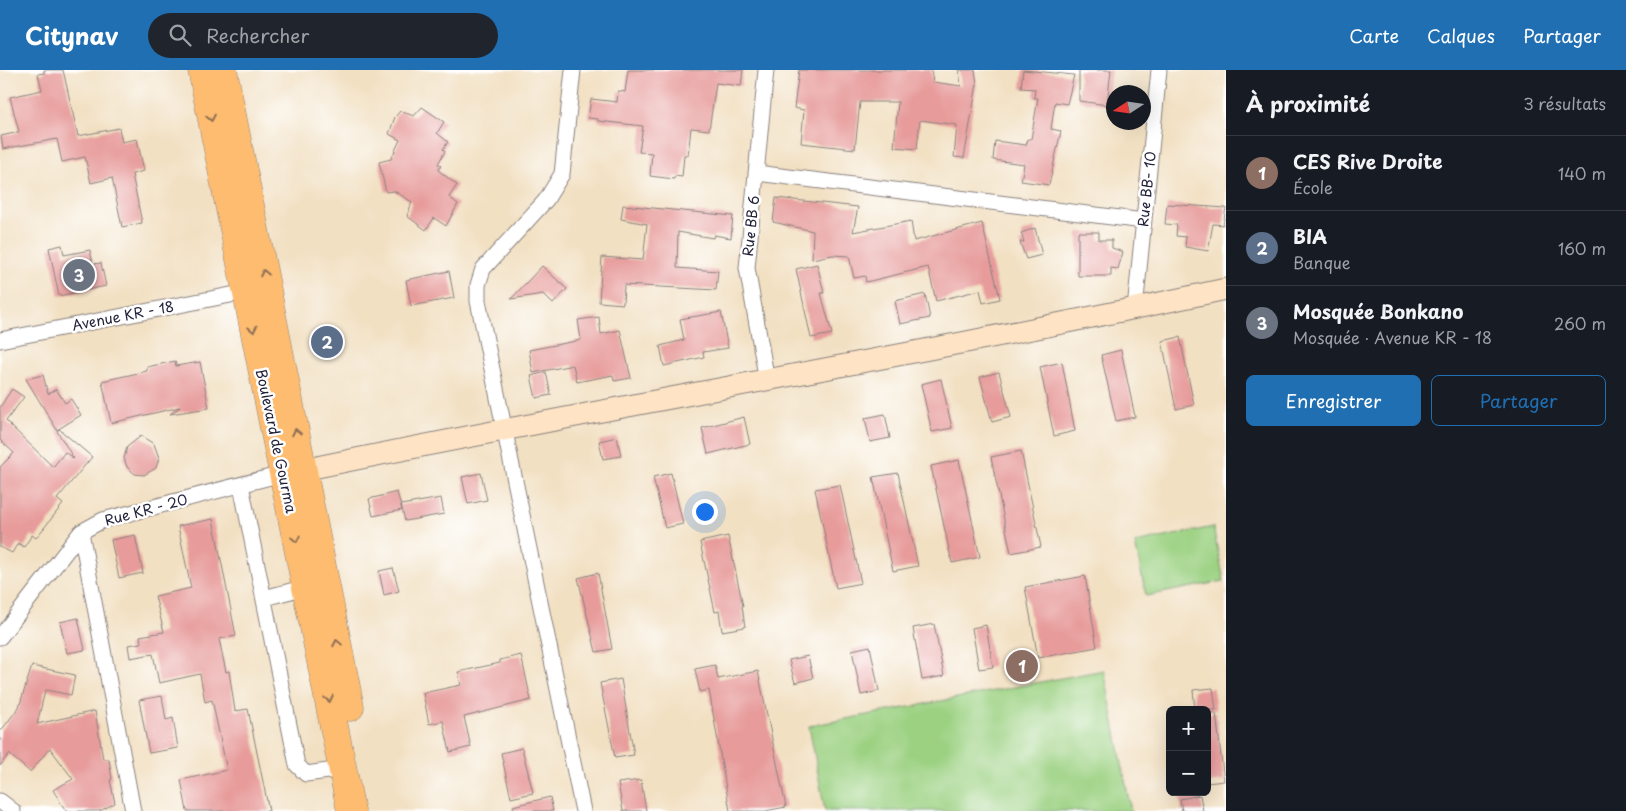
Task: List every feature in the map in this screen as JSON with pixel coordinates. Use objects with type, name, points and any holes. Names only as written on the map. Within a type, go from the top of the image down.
[{"type":"highway","name":"Boulevard de Gourma","points":[[202,70],[246,292],[293,472],[370,811]]},
{"type":"highway","name":"Boulevard de Gourma","points":[[223,70],[293,472],[306,587],[351,811]]},
{"type":"street","points":[[573,70],[562,174],[546,200],[483,269],[478,285],[478,301],[583,811]]},
{"type":"street","name":"Rue BB 6","points":[[766,70],[747,268],[767,381]]},
{"type":"street","name":"Rue BB- 10","points":[[1135,308],[1159,70]]},
{"type":"street","points":[[756,173],[1144,221]]},
{"type":"street","points":[[293,472],[505,428],[767,381],[1226,289]]},
{"type":"street","name":"Avenue KR - 18","points":[[0,338],[246,292]]},
{"type":"street","name":"Rue KR - 20","points":[[0,637],[81,532],[103,520],[293,472]]},
{"type":"street","points":[[241,485],[298,765],[306,774],[343,769]]},
{"type":"street","points":[[81,532],[132,811]]},
{"type":"street","points":[[264,598],[306,587]]},
{"type":"street","points":[[0,801],[13,811]]},
{"type":"green space","points":[[1213,527],[1224,581],[1146,596],[1135,543]]},
{"type":"green space","points":[[1104,670],[1131,811],[825,811],[809,726]]},
{"type":"building","points":[[44,70],[63,70],[78,136],[119,128],[122,142],[137,139],[144,171],[132,174],[142,223],[122,227],[112,178],[91,183],[85,157],[62,162],[57,139],[3,149],[1,136],[19,132],[10,97],[42,90],[38,74],[44,73]]},
{"type":"building","points":[[628,70],[743,70],[741,86],[716,83],[709,130],[691,128],[688,155],[684,155],[682,177],[675,176],[674,179],[650,176],[652,153],[639,152],[643,126],[598,121],[598,119],[588,118],[591,99],[617,102],[618,91],[625,92]]},
{"type":"building","points":[[799,70],[931,70],[933,82],[961,86],[959,70],[975,70],[977,84],[964,158],[954,157],[957,125],[920,120],[917,149],[894,147],[898,102],[860,102],[855,149],[801,143],[804,110],[794,108]]},
{"type":"building","points":[[1023,70],[1074,75],[1067,104],[1055,102],[1051,129],[1061,131],[1049,185],[1021,181],[1024,164],[993,160],[995,141],[1026,145],[1028,139],[1031,139],[1038,98],[1034,98],[1035,89],[1021,88]]},
{"type":"building","points":[[1079,70],[1111,70],[1109,85],[1106,85],[1106,105],[1079,101]]},
{"type":"building","points":[[422,107],[444,122],[437,133],[448,142],[443,149],[445,151],[438,164],[441,166],[438,170],[457,185],[449,197],[458,204],[446,226],[434,218],[426,230],[407,216],[412,202],[394,191],[386,192],[379,162],[391,159],[400,140],[389,134],[395,117],[400,111],[414,116]]},
{"type":"building","points":[[776,198],[858,207],[853,232],[911,221],[914,241],[982,223],[1000,299],[983,303],[980,290],[936,301],[928,267],[866,282],[865,276],[854,278],[849,256],[832,255],[812,259],[813,231],[773,222]]},
{"type":"building","points":[[1167,204],[1226,208],[1223,225],[1213,224],[1208,251],[1185,247],[1186,237],[1176,236],[1177,225],[1165,224]]},
{"type":"building","points":[[623,205],[733,216],[731,238],[714,235],[713,238],[678,232],[677,268],[718,271],[716,290],[624,285],[623,304],[599,302],[602,257],[643,260],[647,224],[621,219]]},
{"type":"building","points":[[1035,228],[1042,255],[1026,259],[1020,242],[1024,242],[1021,233]]},
{"type":"building","points":[[1078,232],[1099,232],[1099,240],[1112,240],[1112,248],[1123,252],[1118,269],[1111,268],[1111,276],[1078,276]]},
{"type":"building","points":[[62,245],[64,255],[90,250],[93,264],[101,263],[106,286],[59,296],[49,248]]},
{"type":"building","points":[[817,264],[824,293],[821,293],[832,334],[811,338],[796,269]]},
{"type":"building","points":[[542,266],[567,289],[553,304],[543,294],[511,299]]},
{"type":"building","points":[[449,271],[454,298],[411,306],[406,280]]},
{"type":"building","points":[[925,294],[930,318],[900,324],[895,301]]},
{"type":"building","points":[[721,312],[728,348],[703,352],[704,357],[664,366],[660,346],[684,340],[680,319]]},
{"type":"building","points":[[599,317],[601,334],[620,330],[631,378],[614,381],[613,375],[577,382],[573,365],[533,373],[529,350],[581,340],[578,320]]},
{"type":"building","points":[[1180,337],[1194,405],[1176,409],[1162,341]]},
{"type":"building","points":[[1121,350],[1135,417],[1116,421],[1101,355]]},
{"type":"building","points":[[175,361],[176,366],[200,362],[209,408],[170,414],[180,407],[111,423],[102,381],[147,371],[147,367]]},
{"type":"building","points":[[1062,362],[1075,431],[1054,436],[1040,367]]},
{"type":"building","points":[[546,372],[551,395],[536,398],[531,376]]},
{"type":"building","points":[[999,372],[1011,417],[992,422],[980,377]]},
{"type":"building","points":[[43,375],[48,394],[56,389],[65,403],[71,399],[81,415],[57,430],[26,379]]},
{"type":"building","points":[[941,379],[952,428],[932,432],[921,384]]},
{"type":"building","points":[[12,389],[24,397],[6,421],[53,467],[65,452],[74,459],[57,431],[59,429],[92,457],[57,499],[63,504],[36,538],[32,535],[24,547],[18,543],[12,553],[0,547],[0,467],[14,453],[0,440],[0,407]]},
{"type":"building","points":[[885,414],[890,438],[870,442],[865,418]]},
{"type":"building","points":[[744,417],[750,444],[708,454],[702,428]]},
{"type":"building","points":[[141,436],[154,444],[159,458],[156,468],[144,475],[135,474],[127,467],[124,458],[127,447]]},
{"type":"building","points":[[617,437],[621,456],[603,459],[599,441]]},
{"type":"building","points":[[1021,451],[1041,547],[1011,553],[991,457]]},
{"type":"building","points":[[959,460],[980,557],[952,563],[931,466]]},
{"type":"building","points":[[481,473],[487,500],[468,504],[462,477]]},
{"type":"building","points":[[671,473],[683,524],[665,528],[653,477]]},
{"type":"building","points":[[898,473],[918,566],[893,571],[873,477]]},
{"type":"building","points":[[840,485],[861,583],[836,588],[815,489]]},
{"type":"building","points":[[397,492],[402,510],[373,516],[369,499]]},
{"type":"building","points":[[441,498],[444,514],[405,521],[401,505]]},
{"type":"building","points":[[213,519],[236,636],[219,639],[226,672],[229,671],[235,711],[248,709],[269,811],[187,811],[181,780],[227,770],[212,700],[205,702],[200,674],[159,683],[153,654],[130,658],[128,645],[141,643],[140,636],[164,632],[155,596],[191,588],[178,526]]},
{"type":"building","points":[[135,535],[143,573],[119,578],[111,540]]},
{"type":"building","points":[[728,536],[743,606],[745,627],[722,631],[719,611],[715,612],[700,542]]},
{"type":"building","points":[[393,568],[399,591],[384,595],[379,571]]},
{"type":"building","points":[[598,573],[612,649],[596,652],[578,578]]},
{"type":"building","points":[[1085,576],[1097,647],[1038,658],[1025,587]]},
{"type":"building","points":[[78,618],[85,650],[67,653],[60,622]]},
{"type":"building","points":[[934,624],[944,676],[922,680],[913,628]]},
{"type":"building","points":[[986,625],[993,667],[979,669],[972,628]]},
{"type":"building","points":[[870,646],[879,691],[861,695],[852,650]]},
{"type":"building","points":[[521,655],[531,700],[464,717],[471,747],[450,752],[443,721],[429,724],[423,693],[461,685],[458,672],[500,663],[500,660]]},
{"type":"building","points":[[808,656],[813,678],[795,683],[789,660]]},
{"type":"building","points":[[715,665],[718,679],[758,671],[786,807],[765,811],[730,811],[709,690],[700,692],[695,669]]},
{"type":"building","points":[[32,666],[75,675],[71,695],[45,691],[37,724],[95,711],[103,759],[109,759],[112,779],[110,780],[115,803],[100,811],[66,811],[53,790],[73,779],[50,748],[30,772],[9,754],[0,766],[0,732],[19,707]]},
{"type":"building","points":[[621,679],[634,755],[615,758],[600,683]]},
{"type":"building","points":[[1213,688],[1216,710],[1211,710],[1211,706],[1195,706],[1193,690]]},
{"type":"building","points":[[162,696],[166,720],[173,718],[178,748],[149,753],[139,700]]},
{"type":"building","points":[[1211,713],[1216,713],[1224,781],[1211,783]]},
{"type":"building","points":[[522,748],[533,793],[511,798],[501,753]]},
{"type":"building","points":[[641,780],[646,811],[623,811],[618,783]]},
{"type":"building","points":[[1200,796],[1203,811],[1182,811],[1180,799]]},
{"type":"building","points":[[550,797],[553,811],[514,811],[513,806]]},
{"type":"place","name":"Mosquée Bonkano","points":[[79,275]]},
{"type":"place","name":"BIA","points":[[327,342]]},
{"type":"place","name":"CES Rive Droite","points":[[1022,666]]}]
